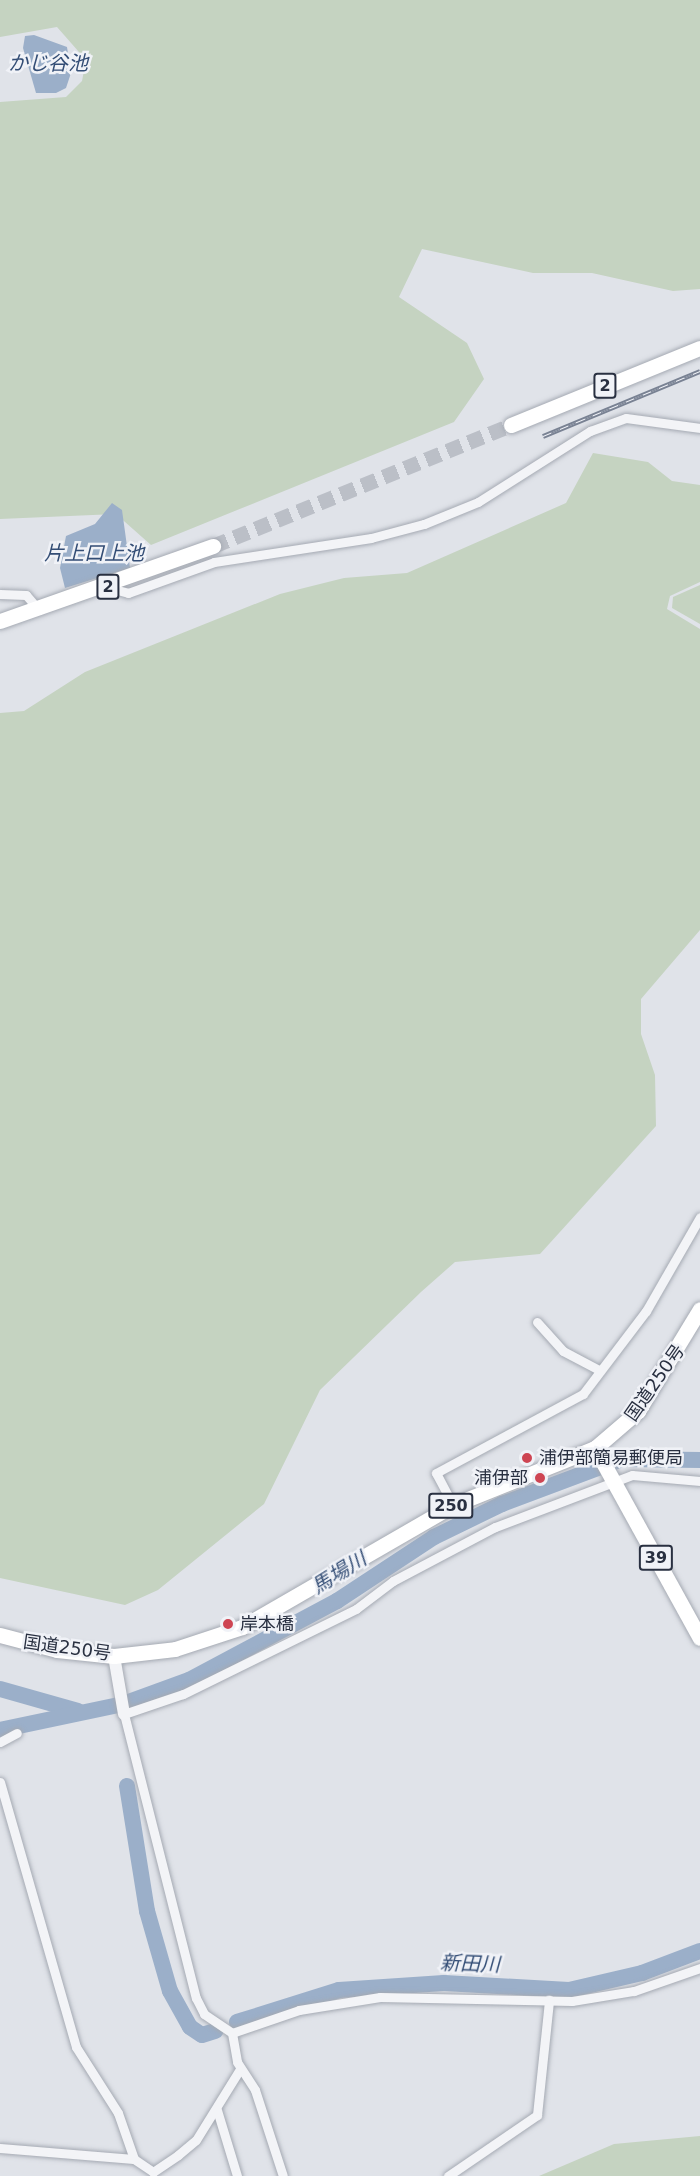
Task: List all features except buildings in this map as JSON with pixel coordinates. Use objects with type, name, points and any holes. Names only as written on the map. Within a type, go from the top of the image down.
[{"type":"main road","name":"2","points":[[511,424],[700,348]]},
{"type":"main road","name":"2","points":[[0,621],[106,587],[213,546]]},
{"type":"main road","name":"国道250号","points":[[0,1635],[57,1650],[114,1656],[175,1649],[242,1627],[453,1505],[596,1451],[638,1411],[700,1309]]},
{"type":"main road","name":"39","points":[[596,1451],[700,1638]]},
{"type":"street","points":[[106,587],[128,593],[214,562],[371,538],[424,524],[478,502],[590,431],[626,418],[700,428]]},
{"type":"street","points":[[0,594],[26,595],[39,610]]},
{"type":"street","points":[[453,1505],[436,1473],[568,1406],[646,1311],[700,1218]]},
{"type":"street","points":[[537,1322],[563,1351],[599,1370]]},
{"type":"street","points":[[123,1712],[183,1694],[356,1609],[393,1581],[495,1527],[612,1480],[632,1475],[700,1481]]},
{"type":"street","points":[[114,1656],[123,1712],[196,1998],[204,2014],[232,2033],[240,2069],[259,2099],[283,2176]]},
{"type":"street","points":[[0,1742],[17,1732]]},
{"type":"street","points":[[0,1782],[76,2047],[118,2113],[134,2159]]},
{"type":"street","points":[[232,2033],[299,2010],[380,1997],[549,2001],[634,1990],[700,1968]]},
{"type":"street","points":[[448,2176],[537,2115],[549,2001]]},
{"type":"street","points":[[0,2148],[134,2159],[153,2172],[196,2139],[217,2110],[240,2069]]},
{"type":"street","points":[[217,2110],[237,2176]]},
{"type":"green space","points":[[0,0],[700,0],[700,289],[673,291],[592,273],[533,273],[422,249],[399,297],[467,343],[484,379],[454,422],[151,545],[116,514],[0,519],[0,102],[66,97],[82,81],[86,60],[57,27],[0,37]]},
{"type":"green space","points":[[593,453],[648,462],[672,481],[700,485],[700,582],[670,596],[667,609],[700,629],[700,930],[641,999],[641,1034],[655,1075],[656,1126],[540,1254],[455,1262],[421,1292],[320,1390],[264,1504],[158,1590],[125,1605],[0,1578],[0,713],[24,711],[85,672],[280,594],[344,578],[407,573],[566,503]]},
{"type":"green space","points":[[700,585],[700,624],[672,608],[673,597]]},
{"type":"green space","points":[[700,2136],[700,2176],[539,2176],[614,2144]]},
{"type":"water","name":"かじ谷池","points":[[34,35],[67,47],[71,73],[66,88],[56,93],[36,93],[23,48],[25,36]]},
{"type":"water","name":"片上口上池","points":[[112,503],[122,510],[130,568],[65,588],[60,568],[66,536],[95,524]]},
{"type":"waterway","name":"馬場川","points":[[0,1730],[123,1704],[189,1680],[337,1601],[434,1537],[502,1504],[622,1459],[700,1460]]},
{"type":"waterway","name":"馬場川","points":[[0,1689],[78,1711]]},
{"type":"waterway","name":"新田川","points":[[127,1786],[147,1911],[170,1991],[190,2027],[202,2035],[215,2031]]},
{"type":"waterway","name":"新田川","points":[[237,2022],[339,1990],[444,1983],[569,1990],[642,1973],[700,1951]]},
{"type":"tunnel","points":[[213,546],[511,425]]},
{"type":"railway","points":[[543,436],[700,371]]},
{"type":"place","name":"浦伊部簡易郵便局","points":[[527,1458]]},
{"type":"place","name":"浦伊部","points":[[540,1478]]},
{"type":"place","name":"岸本橋","points":[[228,1624]]}]
